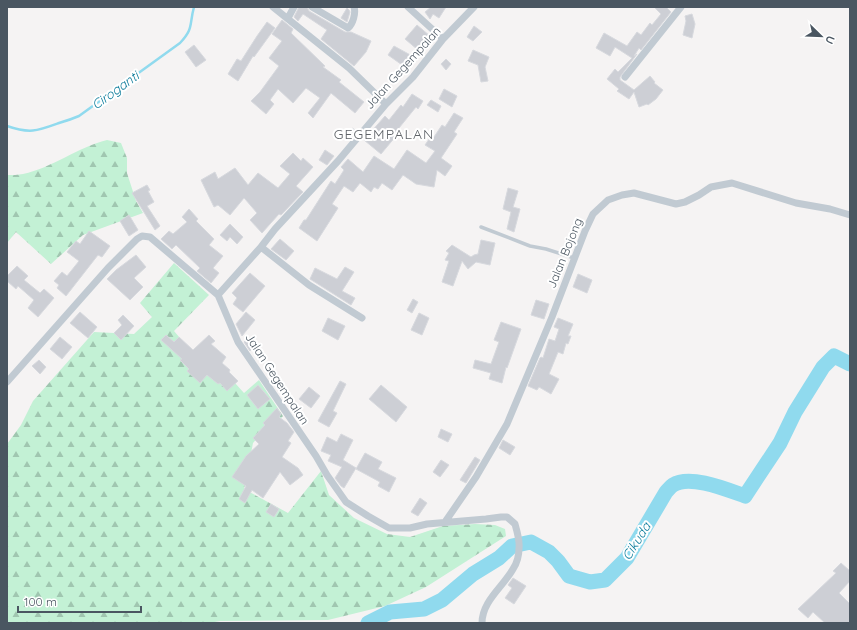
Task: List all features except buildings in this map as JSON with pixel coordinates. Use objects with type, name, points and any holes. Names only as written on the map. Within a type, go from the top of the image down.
[{"type":"street","points":[[273,7],[349,68],[386,104]]},
{"type":"street","points":[[288,18],[294,7]]},
{"type":"street","points":[[312,7],[348,28],[355,13],[354,7]]},
{"type":"street","points":[[408,7],[443,40]]},
{"type":"street","name":"Jalan Gegempalan","points":[[474,7],[443,40],[413,77],[386,104],[338,161],[275,229],[262,247],[218,295],[238,342],[346,502],[389,528],[410,528],[427,524],[508,517],[515,524],[520,546],[518,560],[513,570],[490,600],[485,610],[482,623]]},
{"type":"street","points":[[625,78],[681,7]]},
{"type":"street","name":"Jalan Bojong","points":[[445,522],[476,477],[508,424],[593,214],[608,200],[634,193],[676,204],[685,202],[711,187],[732,183],[796,203],[830,209],[850,215]]},
{"type":"street","points":[[7,382],[108,268],[137,239],[142,236],[150,237],[154,240],[218,295]]},
{"type":"street","points":[[262,247],[309,285],[362,318]]},
{"type":"lane","points":[[481,227],[530,246],[546,249],[574,258]]},
{"type":"green space","points":[[107,140],[121,143],[127,158],[127,173],[136,201],[143,213],[83,235],[51,264],[16,232],[7,243],[7,175],[34,171],[86,147]]},
{"type":"green space","points":[[174,263],[209,295],[174,331],[198,359],[226,373],[244,393],[259,380],[283,416],[267,435],[263,431],[253,443],[244,489],[288,513],[321,471],[329,495],[354,518],[387,534],[410,537],[443,526],[475,524],[495,525],[505,529],[506,536],[426,587],[385,606],[328,620],[220,621],[209,623],[7,623],[7,444],[21,425],[33,401],[94,332],[134,334],[152,317],[140,303]]},
{"type":"waterway","name":"Ciroganti","points":[[7,126],[28,131],[45,128],[79,116],[180,43],[189,30],[194,7]]},
{"type":"waterway","name":"Cikuda","points":[[368,623],[390,612],[424,609],[442,600],[473,574],[499,558],[512,546],[531,542],[549,552],[569,576],[590,582],[605,580],[627,558],[666,492],[673,485],[680,482],[699,482],[745,496],[780,443],[795,412],[823,367],[834,356],[850,364]]},
{"type":"district","name":"GEGEMPALAN","points":[[384,134]]}]
